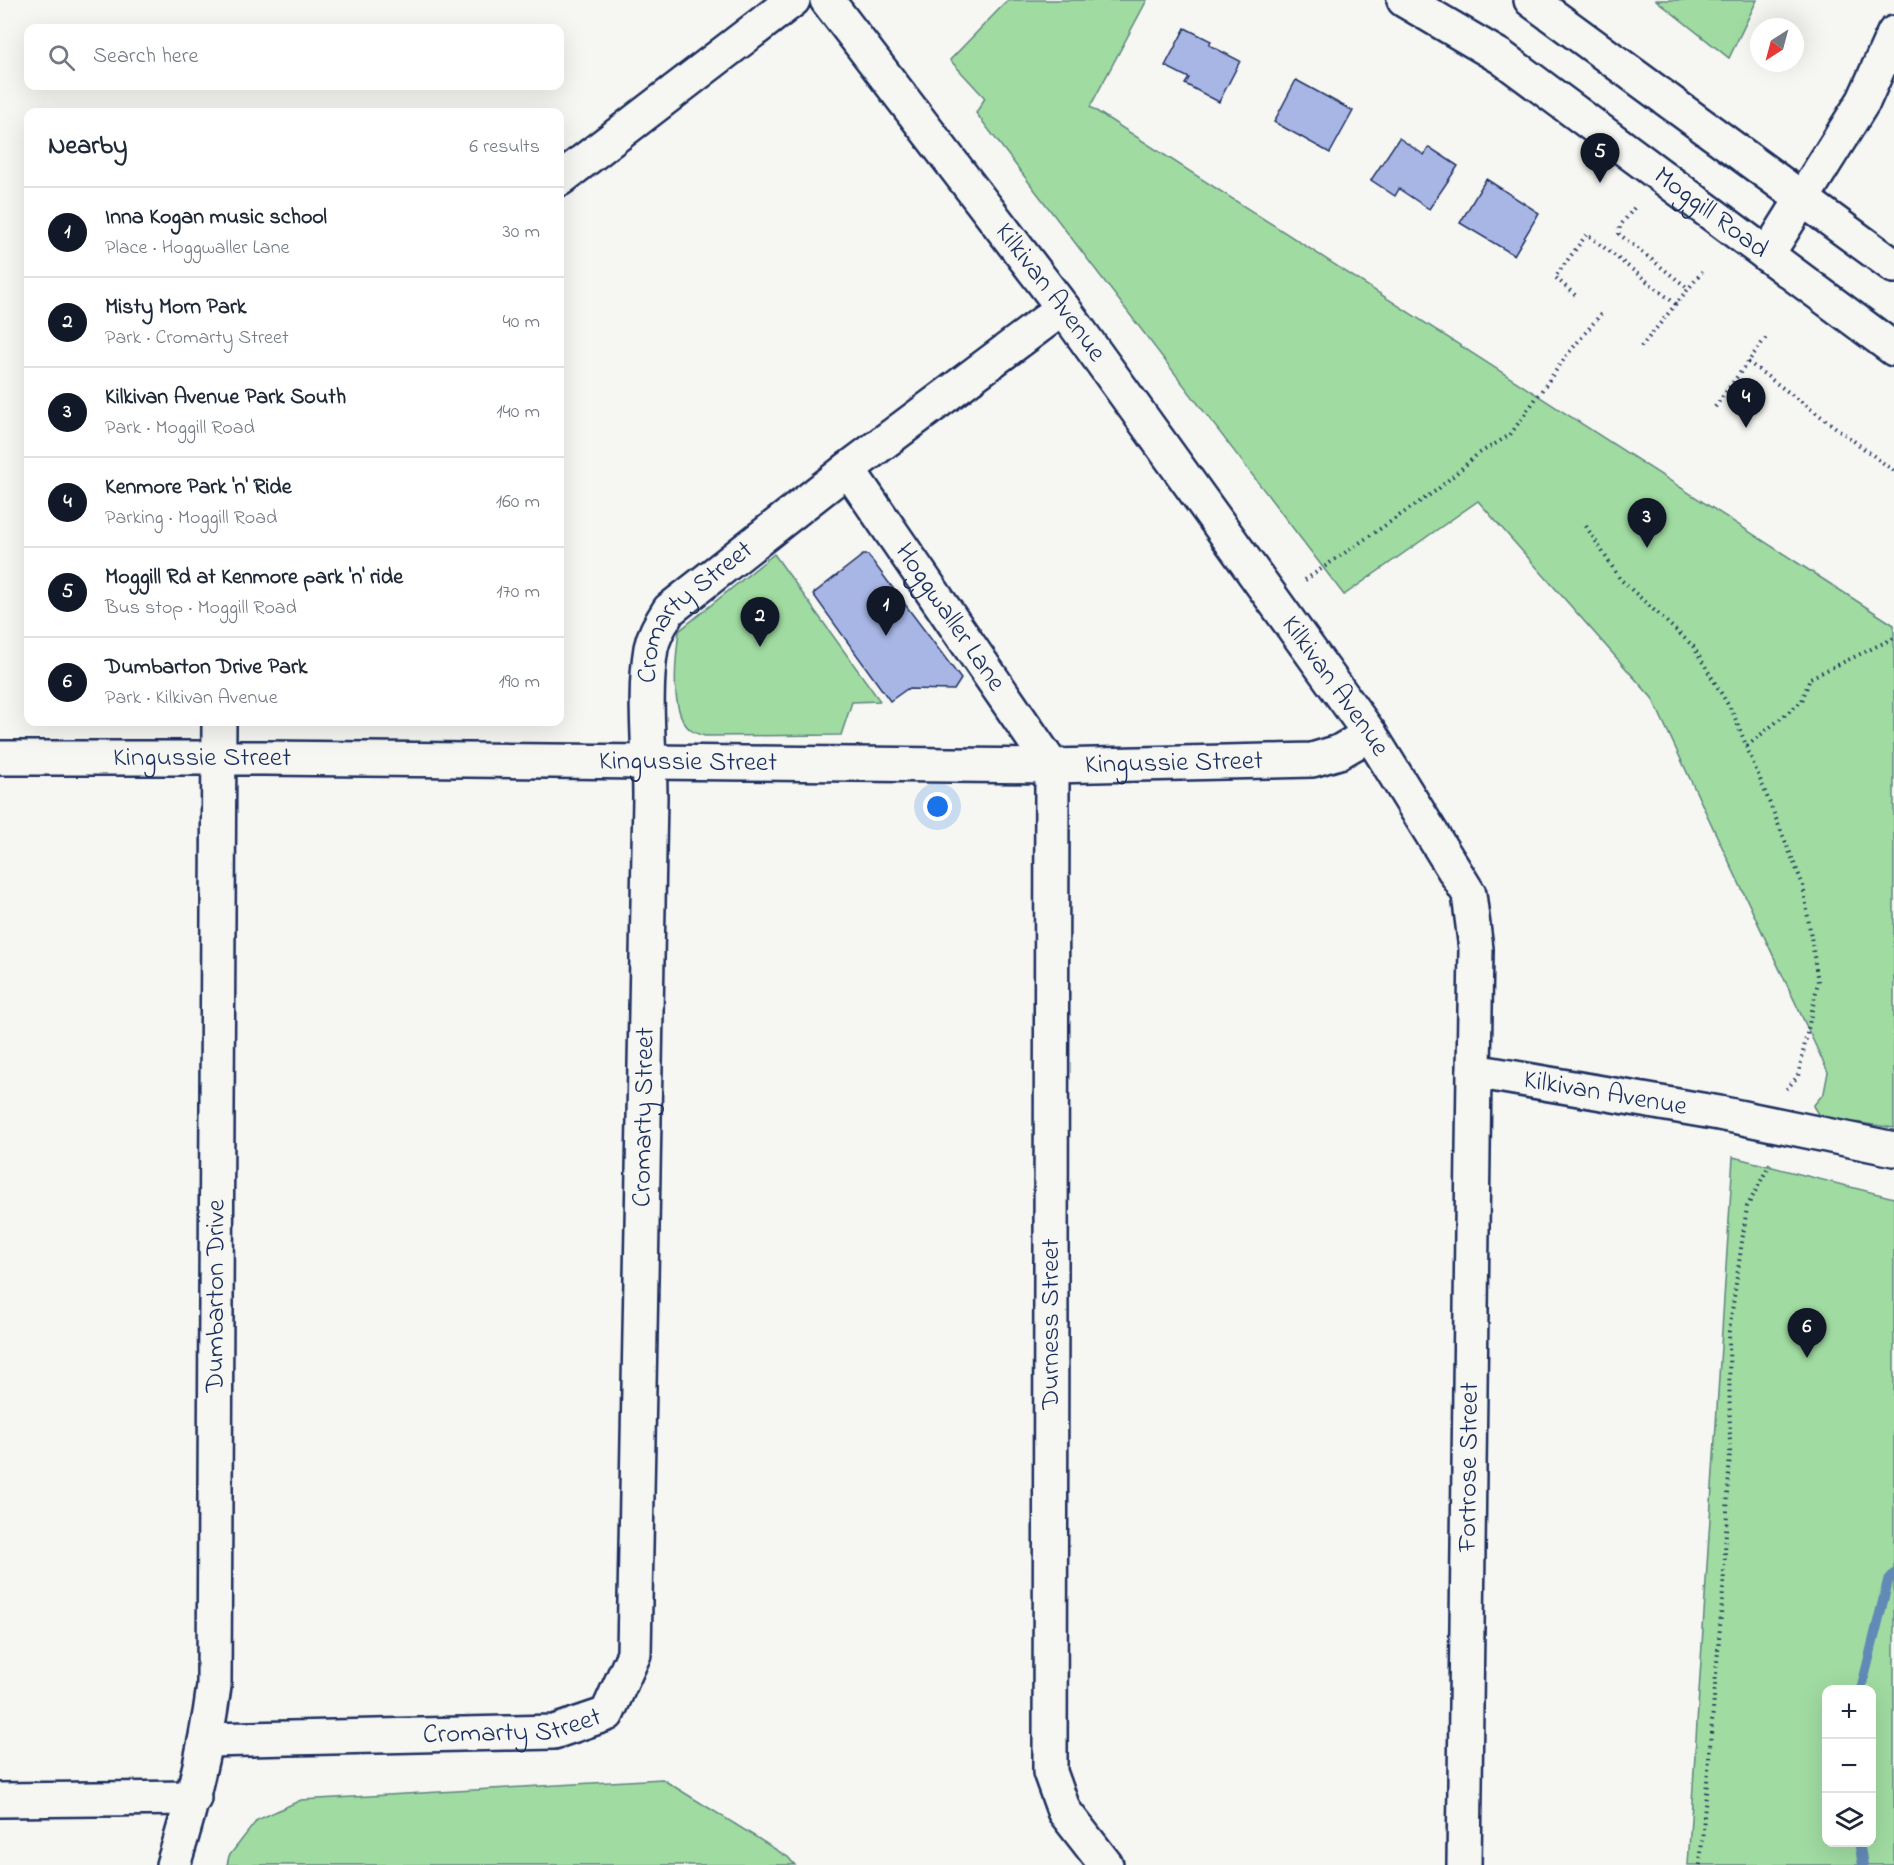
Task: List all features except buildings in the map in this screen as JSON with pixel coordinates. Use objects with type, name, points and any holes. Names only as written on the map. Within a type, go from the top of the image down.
[{"type":"street","points":[[564,176],[793,0]]},
{"type":"street","name":"Kilkivan Avenue","points":[[827,0],[1063,308],[1370,734],[1469,894],[1476,949],[1474,1071],[1774,1124],[1894,1149]]},
{"type":"street","name":"Moggill Road","points":[[1404,0],[1501,57],[1894,349]]},
{"type":"street","points":[[1530,0],[1803,197],[1894,266]]},
{"type":"street","points":[[1767,255],[1864,100],[1894,33]]},
{"type":"street","name":"Cromarty Street","points":[[207,1740],[554,1732],[607,1714],[634,1654],[651,647],[657,629],[669,610],[848,469],[1063,308]]},
{"type":"street","name":"Hoggwaller Lane","points":[[848,469],[1052,766]]},
{"type":"street","name":"Dumbarton Drive","points":[[173,1865],[194,1798],[207,1740],[214,1686],[219,726]]},
{"type":"street","name":"Kingussie Street","points":[[0,758],[650,761],[1052,766],[1312,760],[1339,752],[1370,734]]},
{"type":"street","name":"Durness Street","points":[[1052,766],[1050,1772],[1064,1811],[1106,1865]]},
{"type":"street","name":"Fortrose Street","points":[[1464,1865],[1474,1071]]},
{"type":"street","points":[[0,1800],[194,1798]]},
{"type":"path","points":[[1634,208],[1620,226],[1619,234],[1689,289]]},
{"type":"path","points":[[1575,295],[1555,277],[1587,234],[1677,304]]},
{"type":"path","points":[[1641,347],[1702,272]]},
{"type":"path","points":[[1305,580],[1437,490],[1478,454],[1510,435],[1561,363],[1601,314]]},
{"type":"path","points":[[1715,407],[1767,336]]},
{"type":"path","points":[[1748,362],[1894,471]]},
{"type":"path","points":[[1586,526],[1620,579],[1693,646],[1733,713],[1803,885],[1818,982],[1798,1076],[1774,1124],[1747,1208],[1729,1332],[1730,1452],[1723,1591],[1700,1865]]},
{"type":"path","points":[[1747,746],[1802,700],[1810,678],[1894,638]]},
{"type":"green space","points":[[1008,0],[1147,0],[1090,107],[1894,625],[1894,1128],[1820,1117],[1813,1106],[1824,1093],[1828,1072],[1652,698],[1478,501],[1344,595],[976,113],[985,98],[950,60]]},
{"type":"green space","points":[[1656,0],[1757,0],[1729,58]]},
{"type":"green space","points":[[774,554],[880,701],[852,702],[841,735],[705,736],[692,731],[684,723],[679,712],[675,684],[679,631]]},
{"type":"green space","points":[[1733,1157],[1894,1198],[1894,1865],[1688,1865]]},
{"type":"green space","points":[[662,1779],[788,1857],[795,1865],[227,1865],[229,1856],[257,1820],[301,1800]]},
{"type":"waterway","points":[[1862,1685],[1888,1581],[1894,1574]]},
{"type":"waterway","points":[[1860,1847],[1863,1865]]},
{"type":"place","name":"Moggill Rd at Kenmore park 'n' ride","points":[[1600,183]]},
{"type":"place","name":"Kenmore Park 'n' Ride","points":[[1746,428]]},
{"type":"place","name":"Kilkivan Avenue Park South","points":[[1647,548]]},
{"type":"place","name":"Inna Kogan music school","points":[[886,636]]},
{"type":"place","name":"Misty Morn Park","points":[[760,647]]},
{"type":"place","name":"Dumbarton Drive Park","points":[[1807,1358]]}]
